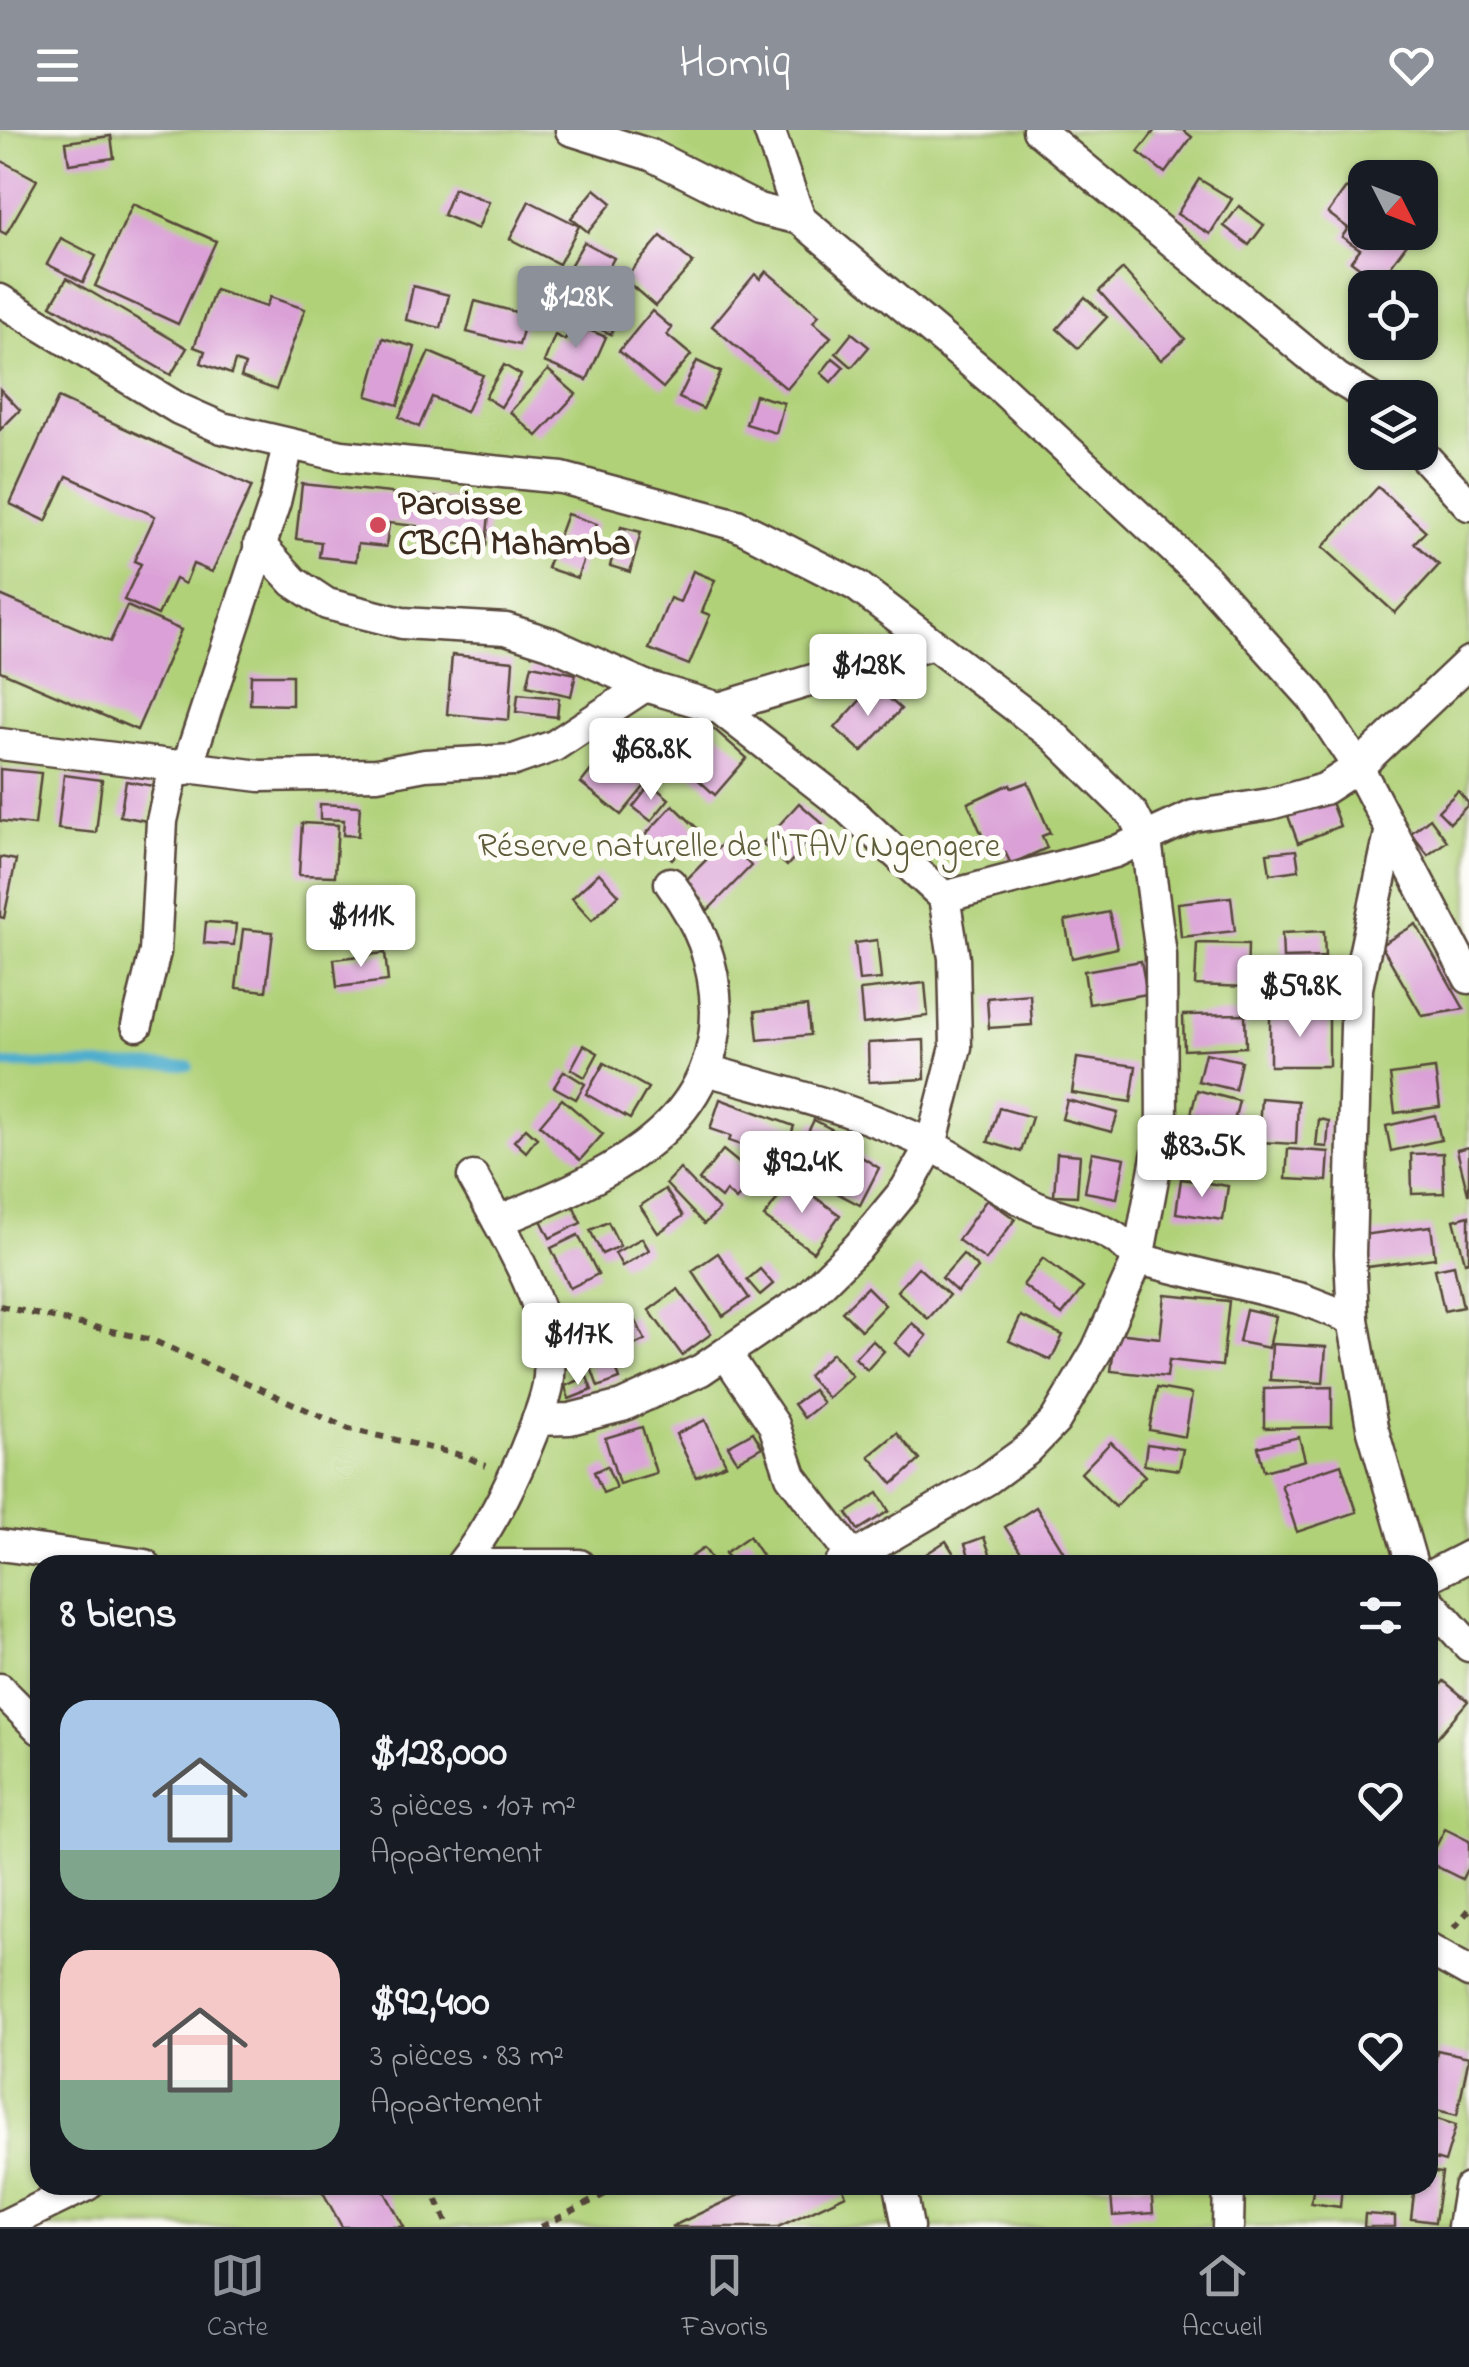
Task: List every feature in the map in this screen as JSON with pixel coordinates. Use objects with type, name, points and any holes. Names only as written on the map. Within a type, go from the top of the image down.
[{"type":"street","points":[[571,130],[651,154],[758,209],[800,219],[999,386],[1206,579],[1302,685],[1358,767],[1469,978]]},
{"type":"street","points":[[769,130],[800,219]]},
{"type":"street","points":[[1038,130],[1348,385]]},
{"type":"street","points":[[0,300],[179,409],[222,428],[342,456],[562,478],[737,524],[833,570],[1054,736],[1106,782],[1133,814],[1146,840],[1161,955],[1162,1130],[1138,1259],[1097,1350],[1055,1421],[1026,1451],[986,1480],[863,1555]]},
{"type":"street","points":[[137,1025],[155,952],[162,821],[260,544],[288,445]]},
{"type":"street","points":[[1436,470],[1469,506]]},
{"type":"street","points":[[260,544],[294,582],[327,604],[402,623],[506,630],[550,644],[645,686],[719,708],[845,806],[944,896],[954,958],[956,1047],[931,1145],[906,1188],[858,1246],[806,1298],[726,1354],[622,1406],[570,1419],[537,1420]]},
{"type":"street","points":[[719,708],[933,644]]},
{"type":"street","points":[[944,896],[1146,840],[1193,816],[1270,804],[1324,789],[1358,767],[1469,662]]},
{"type":"street","points":[[0,744],[180,769],[328,776],[514,760],[554,746],[645,686]]},
{"type":"street","points":[[1390,834],[1357,988],[1350,1254],[1354,1319],[1372,1427],[1409,1555]]},
{"type":"street","points":[[498,1221],[578,1188],[630,1158],[674,1120],[707,1070],[716,1035],[716,990],[708,948],[670,883]]},
{"type":"street","points":[[707,1070],[846,1110],[931,1145],[1036,1207],[1101,1228],[1125,1242],[1138,1259],[1302,1299],[1354,1319]]},
{"type":"street","points":[[467,1555],[502,1505],[548,1384],[548,1344],[535,1303],[498,1221],[473,1177]]},
{"type":"street","points":[[726,1354],[774,1425],[791,1476],[846,1555]]},
{"type":"street","points":[[0,1546],[69,1555]]},
{"type":"street","points":[[1438,1572],[1469,1556]]},
{"type":"street","points":[[1438,1611],[1469,1646]]},
{"type":"street","points":[[0,1689],[30,1719]]},
{"type":"street","points":[[1438,1954],[1469,1972]]},
{"type":"street","points":[[1463,2227],[1469,2188]]},
{"type":"street","points":[[1,2227],[67,2195]]},
{"type":"street","points":[[902,2195],[908,2227]]},
{"type":"street","points":[[1228,2227],[1230,2195]]},
{"type":"path","points":[[0,1306],[152,1340],[349,1428],[466,1456],[513,1479]]},
{"type":"path","points":[[435,2195],[450,2227]]},
{"type":"path","points":[[541,2227],[603,2195]]},
{"type":"green space","name":"Réserve naturelle de l'ITAV (Ngengere","points":[[0,130],[1469,130],[1469,2227],[0,2227]]},
{"type":"building","points":[[1155,130],[1183,130],[1192,137],[1165,173],[1138,152]]},
{"type":"building","points":[[111,136],[114,158],[69,164],[66,142]]},
{"type":"building","points":[[0,160],[37,180],[6,234],[0,231]]},
{"type":"building","points":[[1199,179],[1232,199],[1210,234],[1177,214]]},
{"type":"building","points":[[454,188],[489,202],[478,229],[443,215]]},
{"type":"building","points":[[1346,188],[1348,189],[1348,228],[1328,213]]},
{"type":"building","points":[[595,189],[612,203],[588,232],[571,218]]},
{"type":"building","points":[[529,201],[579,226],[559,264],[510,239]]},
{"type":"building","points":[[133,204],[216,241],[178,324],[95,286]]},
{"type":"building","points":[[1239,206],[1264,225],[1249,245],[1224,226]]},
{"type":"building","points":[[661,236],[693,263],[655,306],[624,279]]},
{"type":"building","points":[[61,238],[96,256],[83,282],[47,264]]},
{"type":"building","points":[[584,242],[614,258],[600,283],[570,266]]},
{"type":"building","points":[[1359,250],[1402,250],[1388,270],[1363,270],[1351,261]]},
{"type":"building","points":[[1123,269],[1185,339],[1161,360],[1099,291]]},
{"type":"building","points":[[766,271],[819,315],[813,322],[831,337],[787,389],[712,326],[755,274],[760,279]]},
{"type":"building","points":[[67,278],[187,348],[171,375],[51,305]]},
{"type":"building","points":[[413,286],[449,295],[441,328],[406,320]]},
{"type":"building","points":[[215,290],[266,307],[270,297],[305,309],[276,390],[241,377],[245,365],[235,361],[231,374],[201,363],[205,351],[194,347]]},
{"type":"building","points":[[1085,297],[1107,317],[1078,348],[1057,329]]},
{"type":"building","points":[[590,300],[620,313],[611,334],[581,321]]},
{"type":"building","points":[[475,301],[527,315],[519,345],[467,332]]},
{"type":"building","points":[[652,311],[672,328],[667,335],[691,355],[663,388],[619,351]]},
{"type":"building","points":[[572,323],[606,337],[587,380],[544,362],[555,335],[565,340]]},
{"type":"building","points":[[852,333],[869,347],[852,367],[836,353]]},
{"type":"building","points":[[383,338],[415,347],[398,405],[367,396]]},
{"type":"building","points":[[429,352],[483,375],[466,412],[432,397],[419,427],[399,417]]},
{"type":"building","points":[[833,358],[844,367],[831,382],[821,373]]},
{"type":"building","points":[[697,361],[721,372],[703,409],[679,398]]},
{"type":"building","points":[[504,365],[521,375],[501,407],[485,397]]},
{"type":"building","points":[[548,370],[576,394],[537,436],[510,412]]},
{"type":"building","points":[[0,389],[20,410],[0,430]]},
{"type":"building","points":[[755,395],[784,403],[776,433],[746,424]]},
{"type":"building","points":[[58,398],[252,486],[212,572],[193,564],[185,584],[175,579],[158,615],[124,600],[141,564],[134,561],[155,516],[67,476],[46,521],[10,504]]},
{"type":"building","points":[[302,484],[490,503],[486,546],[416,540],[417,526],[389,523],[386,547],[358,544],[356,561],[319,557],[321,542],[296,539]]},
{"type":"building","points":[[1378,487],[1426,531],[1414,543],[1439,565],[1395,613],[1323,547]]},
{"type":"building","points":[[567,514],[597,524],[577,578],[547,568]]},
{"type":"building","points":[[621,527],[641,532],[630,572],[610,566]]},
{"type":"building","points":[[693,571],[715,580],[702,612],[710,615],[689,665],[649,649],[670,598],[680,602]]},
{"type":"building","points":[[0,595],[110,642],[127,606],[181,630],[137,730],[0,671]]},
{"type":"building","points":[[452,655],[513,661],[509,720],[447,714]]},
{"type":"building","points":[[532,665],[576,674],[571,696],[527,686]]},
{"type":"building","points":[[251,675],[292,675],[292,705],[250,704]]},
{"type":"building","points":[[874,685],[901,709],[862,752],[835,728]]},
{"type":"building","points":[[518,694],[559,698],[557,717],[516,712]]},
{"type":"building","points":[[714,729],[747,758],[715,795],[682,765]]},
{"type":"building","points":[[608,749],[648,782],[621,815],[581,783]]},
{"type":"building","points":[[0,769],[41,773],[35,825],[0,821]]},
{"type":"building","points":[[64,775],[102,780],[96,833],[58,829]]},
{"type":"building","points":[[126,781],[153,786],[147,821],[120,816]]},
{"type":"building","points":[[1028,782],[1050,833],[1042,836],[1047,848],[1011,864],[1005,852],[992,858],[968,803],[1010,784],[1012,788]]},
{"type":"building","points":[[651,784],[669,799],[651,821],[633,807]]},
{"type":"building","points":[[1458,791],[1469,804],[1450,823],[1438,811]]},
{"type":"building","points":[[1329,797],[1340,826],[1298,843],[1287,813]]},
{"type":"building","points":[[799,803],[823,824],[787,866],[762,844]]},
{"type":"building","points":[[320,804],[360,806],[358,836],[343,835],[344,820],[320,819]]},
{"type":"building","points":[[673,805],[699,830],[672,859],[646,834]]},
{"type":"building","points":[[1430,818],[1447,841],[1428,855],[1411,833]]},
{"type":"building","points":[[302,823],[338,825],[335,876],[299,875]]},
{"type":"building","points":[[726,840],[751,866],[708,910],[682,884]]},
{"type":"building","points":[[1296,850],[1299,870],[1270,874],[1267,853]]},
{"type":"building","points":[[0,857],[16,860],[4,918],[0,917]]},
{"type":"building","points":[[599,873],[619,895],[592,920],[572,898]]},
{"type":"building","points":[[1231,897],[1235,931],[1181,937],[1178,903]]},
{"type":"building","points":[[1109,912],[1117,948],[1072,958],[1065,921]]},
{"type":"building","points":[[206,922],[236,924],[234,945],[204,943]]},
{"type":"building","points":[[1416,924],[1464,1009],[1422,1016],[1381,945]]},
{"type":"building","points":[[243,929],[273,932],[266,991],[236,988]]},
{"type":"building","points":[[1324,931],[1325,957],[1283,958],[1282,933]]},
{"type":"building","points":[[877,940],[881,979],[859,981],[855,943]]},
{"type":"building","points":[[1197,943],[1248,944],[1247,987],[1195,985]]},
{"type":"building","points":[[385,953],[388,981],[337,987],[334,959]]},
{"type":"building","points":[[1141,961],[1147,994],[1089,1004],[1084,971]]},
{"type":"building","points":[[1279,969],[1331,969],[1332,1008],[1279,1008]]},
{"type":"building","points":[[925,983],[928,1016],[863,1024],[860,990]]},
{"type":"building","points":[[1030,994],[1032,1025],[989,1028],[987,998]]},
{"type":"building","points":[[807,1006],[810,1035],[758,1040],[755,1011]]},
{"type":"building","points":[[1245,1014],[1246,1047],[1184,1050],[1183,1015]]},
{"type":"building","points":[[1270,1015],[1329,1015],[1329,1066],[1270,1066]]},
{"type":"building","points":[[924,1040],[925,1079],[869,1082],[868,1043]]},
{"type":"building","points":[[584,1045],[598,1053],[585,1077],[571,1069]]},
{"type":"building","points":[[1205,1053],[1241,1061],[1235,1090],[1198,1081]]},
{"type":"building","points":[[1077,1058],[1136,1066],[1131,1102],[1072,1093]]},
{"type":"building","points":[[604,1063],[648,1088],[630,1119],[586,1094]]},
{"type":"building","points":[[1435,1069],[1440,1107],[1395,1113],[1390,1075]]},
{"type":"building","points":[[564,1071],[585,1084],[576,1099],[554,1087]]},
{"type":"building","points":[[1197,1090],[1239,1101],[1233,1125],[1191,1114]]},
{"type":"building","points":[[1261,1098],[1298,1101],[1296,1144],[1258,1142]]},
{"type":"building","points":[[562,1099],[603,1134],[580,1160],[540,1125]]},
{"type":"building","points":[[720,1099],[794,1126],[783,1159],[729,1141],[731,1136],[710,1129]]},
{"type":"building","points":[[1067,1100],[1118,1113],[1112,1132],[1062,1119]]},
{"type":"building","points":[[999,1108],[1032,1117],[1021,1152],[988,1142]]},
{"type":"building","points":[[1435,1115],[1441,1140],[1391,1151],[1386,1126]]},
{"type":"building","points":[[1319,1119],[1329,1121],[1327,1147],[1316,1146]]},
{"type":"building","points":[[814,1120],[835,1131],[826,1149],[805,1138]]},
{"type":"building","points":[[1192,1122],[1231,1129],[1225,1164],[1185,1157]]},
{"type":"building","points":[[526,1128],[537,1138],[526,1152],[514,1141]]},
{"type":"building","points":[[835,1140],[879,1168],[860,1205],[814,1181]]},
{"type":"building","points":[[1469,1147],[1469,1194],[1468,1194],[1457,1150]]},
{"type":"building","points":[[1288,1149],[1329,1152],[1327,1181],[1286,1179]]},
{"type":"building","points":[[723,1150],[745,1168],[740,1175],[750,1184],[736,1200],[726,1191],[721,1198],[699,1180]]},
{"type":"building","points":[[1092,1152],[1125,1158],[1117,1198],[1085,1192]]},
{"type":"building","points":[[1057,1153],[1080,1155],[1077,1196],[1054,1195]]},
{"type":"building","points":[[1443,1153],[1444,1193],[1412,1194],[1411,1154]]},
{"type":"building","points":[[680,1169],[719,1210],[704,1224],[666,1184]]},
{"type":"building","points":[[1181,1179],[1228,1186],[1223,1220],[1176,1213]]},
{"type":"building","points":[[791,1180],[840,1215],[813,1252],[764,1217]]},
{"type":"building","points":[[665,1189],[683,1216],[658,1233],[640,1206]]},
{"type":"building","points":[[987,1199],[1015,1219],[986,1260],[958,1240]]},
{"type":"building","points":[[573,1205],[581,1223],[550,1238],[541,1220]]},
{"type":"building","points":[[1469,1216],[1469,1261],[1465,1262],[1454,1220]]},
{"type":"building","points":[[608,1222],[620,1246],[602,1254],[590,1230]]},
{"type":"building","points":[[1431,1226],[1435,1258],[1367,1267],[1362,1235]]},
{"type":"building","points":[[578,1235],[598,1274],[570,1288],[551,1248]]},
{"type":"building","points":[[642,1238],[649,1250],[622,1266],[615,1253]]},
{"type":"building","points":[[718,1253],[749,1298],[723,1316],[692,1271]]},
{"type":"building","points":[[963,1254],[978,1268],[957,1292],[942,1278]]},
{"type":"building","points":[[1043,1258],[1083,1288],[1062,1315],[1023,1285]]},
{"type":"building","points":[[1454,1265],[1463,1307],[1444,1311],[1435,1269]]},
{"type":"building","points":[[918,1267],[949,1295],[928,1319],[897,1291]]},
{"type":"building","points":[[760,1269],[773,1284],[760,1295],[747,1280]]},
{"type":"building","points":[[867,1287],[885,1305],[861,1330],[842,1312]]},
{"type":"building","points":[[678,1289],[711,1334],[682,1355],[649,1310]]},
{"type":"building","points":[[1165,1295],[1229,1301],[1222,1366],[1169,1360],[1167,1377],[1111,1371],[1116,1333],[1160,1338]]},
{"type":"building","points":[[1246,1309],[1276,1316],[1269,1348],[1239,1342]]},
{"type":"building","points":[[633,1315],[645,1340],[632,1346],[620,1322]]},
{"type":"building","points":[[1021,1316],[1063,1335],[1051,1360],[1009,1341]]},
{"type":"building","points":[[912,1323],[927,1336],[910,1356],[895,1343]]},
{"type":"building","points":[[605,1337],[620,1379],[598,1387],[583,1345]]},
{"type":"building","points":[[872,1340],[884,1351],[867,1370],[855,1358]]},
{"type":"building","points":[[1272,1344],[1326,1347],[1323,1383],[1270,1380]]},
{"type":"building","points":[[832,1353],[852,1376],[828,1398],[808,1376]]},
{"type":"building","points":[[587,1377],[592,1390],[569,1399],[565,1386]]},
{"type":"building","points":[[1332,1387],[1332,1427],[1264,1428],[1264,1389]]},
{"type":"building","points":[[1157,1388],[1192,1394],[1185,1437],[1149,1430]]},
{"type":"building","points":[[813,1390],[823,1403],[804,1418],[794,1404]]},
{"type":"building","points":[[705,1420],[726,1464],[696,1477],[676,1434]]},
{"type":"building","points":[[642,1427],[656,1473],[619,1484],[605,1438]]},
{"type":"building","points":[[753,1432],[762,1447],[737,1461],[728,1446]]},
{"type":"building","points":[[897,1433],[920,1460],[893,1484],[869,1456]]},
{"type":"building","points":[[1299,1437],[1305,1460],[1264,1471],[1258,1447]]},
{"type":"building","points":[[1111,1442],[1145,1476],[1115,1507],[1081,1473]]},
{"type":"building","points":[[1147,1444],[1183,1449],[1179,1470],[1144,1465]]},
{"type":"building","points":[[1341,1464],[1357,1512],[1297,1532],[1281,1484]]},
{"type":"building","points":[[607,1466],[616,1488],[603,1493],[594,1472]]},
{"type":"building","points":[[878,1493],[889,1511],[858,1530],[847,1513]]},
{"type":"building","points":[[1036,1507],[1065,1554],[1023,1555],[1005,1527]]},
{"type":"building","points":[[749,1536],[761,1555],[726,1555]]},
{"type":"building","points":[[984,1537],[990,1555],[969,1555],[965,1544]]},
{"type":"building","points":[[946,1541],[955,1555],[925,1555]]},
{"type":"building","points":[[1444,1681],[1468,1701],[1438,1736],[1438,1688]]},
{"type":"building","points":[[1445,1829],[1469,1841],[1469,1865],[1462,1879],[1438,1867],[1438,1843]]},
{"type":"building","points":[[1438,2050],[1469,2057],[1457,2115],[1438,2110]]},
{"type":"building","points":[[1438,2119],[1456,2125],[1445,2162],[1438,2160]]},
{"type":"building","points":[[1438,2172],[1442,2173],[1435,2222],[1411,2219],[1414,2195],[1438,2195]]},
{"type":"building","points":[[324,2195],[386,2195],[404,2227],[342,2227]]},
{"type":"building","points":[[739,2195],[846,2195],[778,2227],[671,2227]]},
{"type":"building","points":[[1111,2195],[1152,2195],[1153,2213],[1113,2216]]},
{"type":"building","points":[[1312,2195],[1341,2195],[1340,2207],[1311,2203]]},
{"type":"building","points":[[1365,2214],[1395,2216],[1395,2227],[1364,2227]]},
{"type":"waterway","points":[[0,1064],[189,1066]]},
{"type":"place","name":"Paroisse CBCA Mahamba","points":[[378,525]]}]
